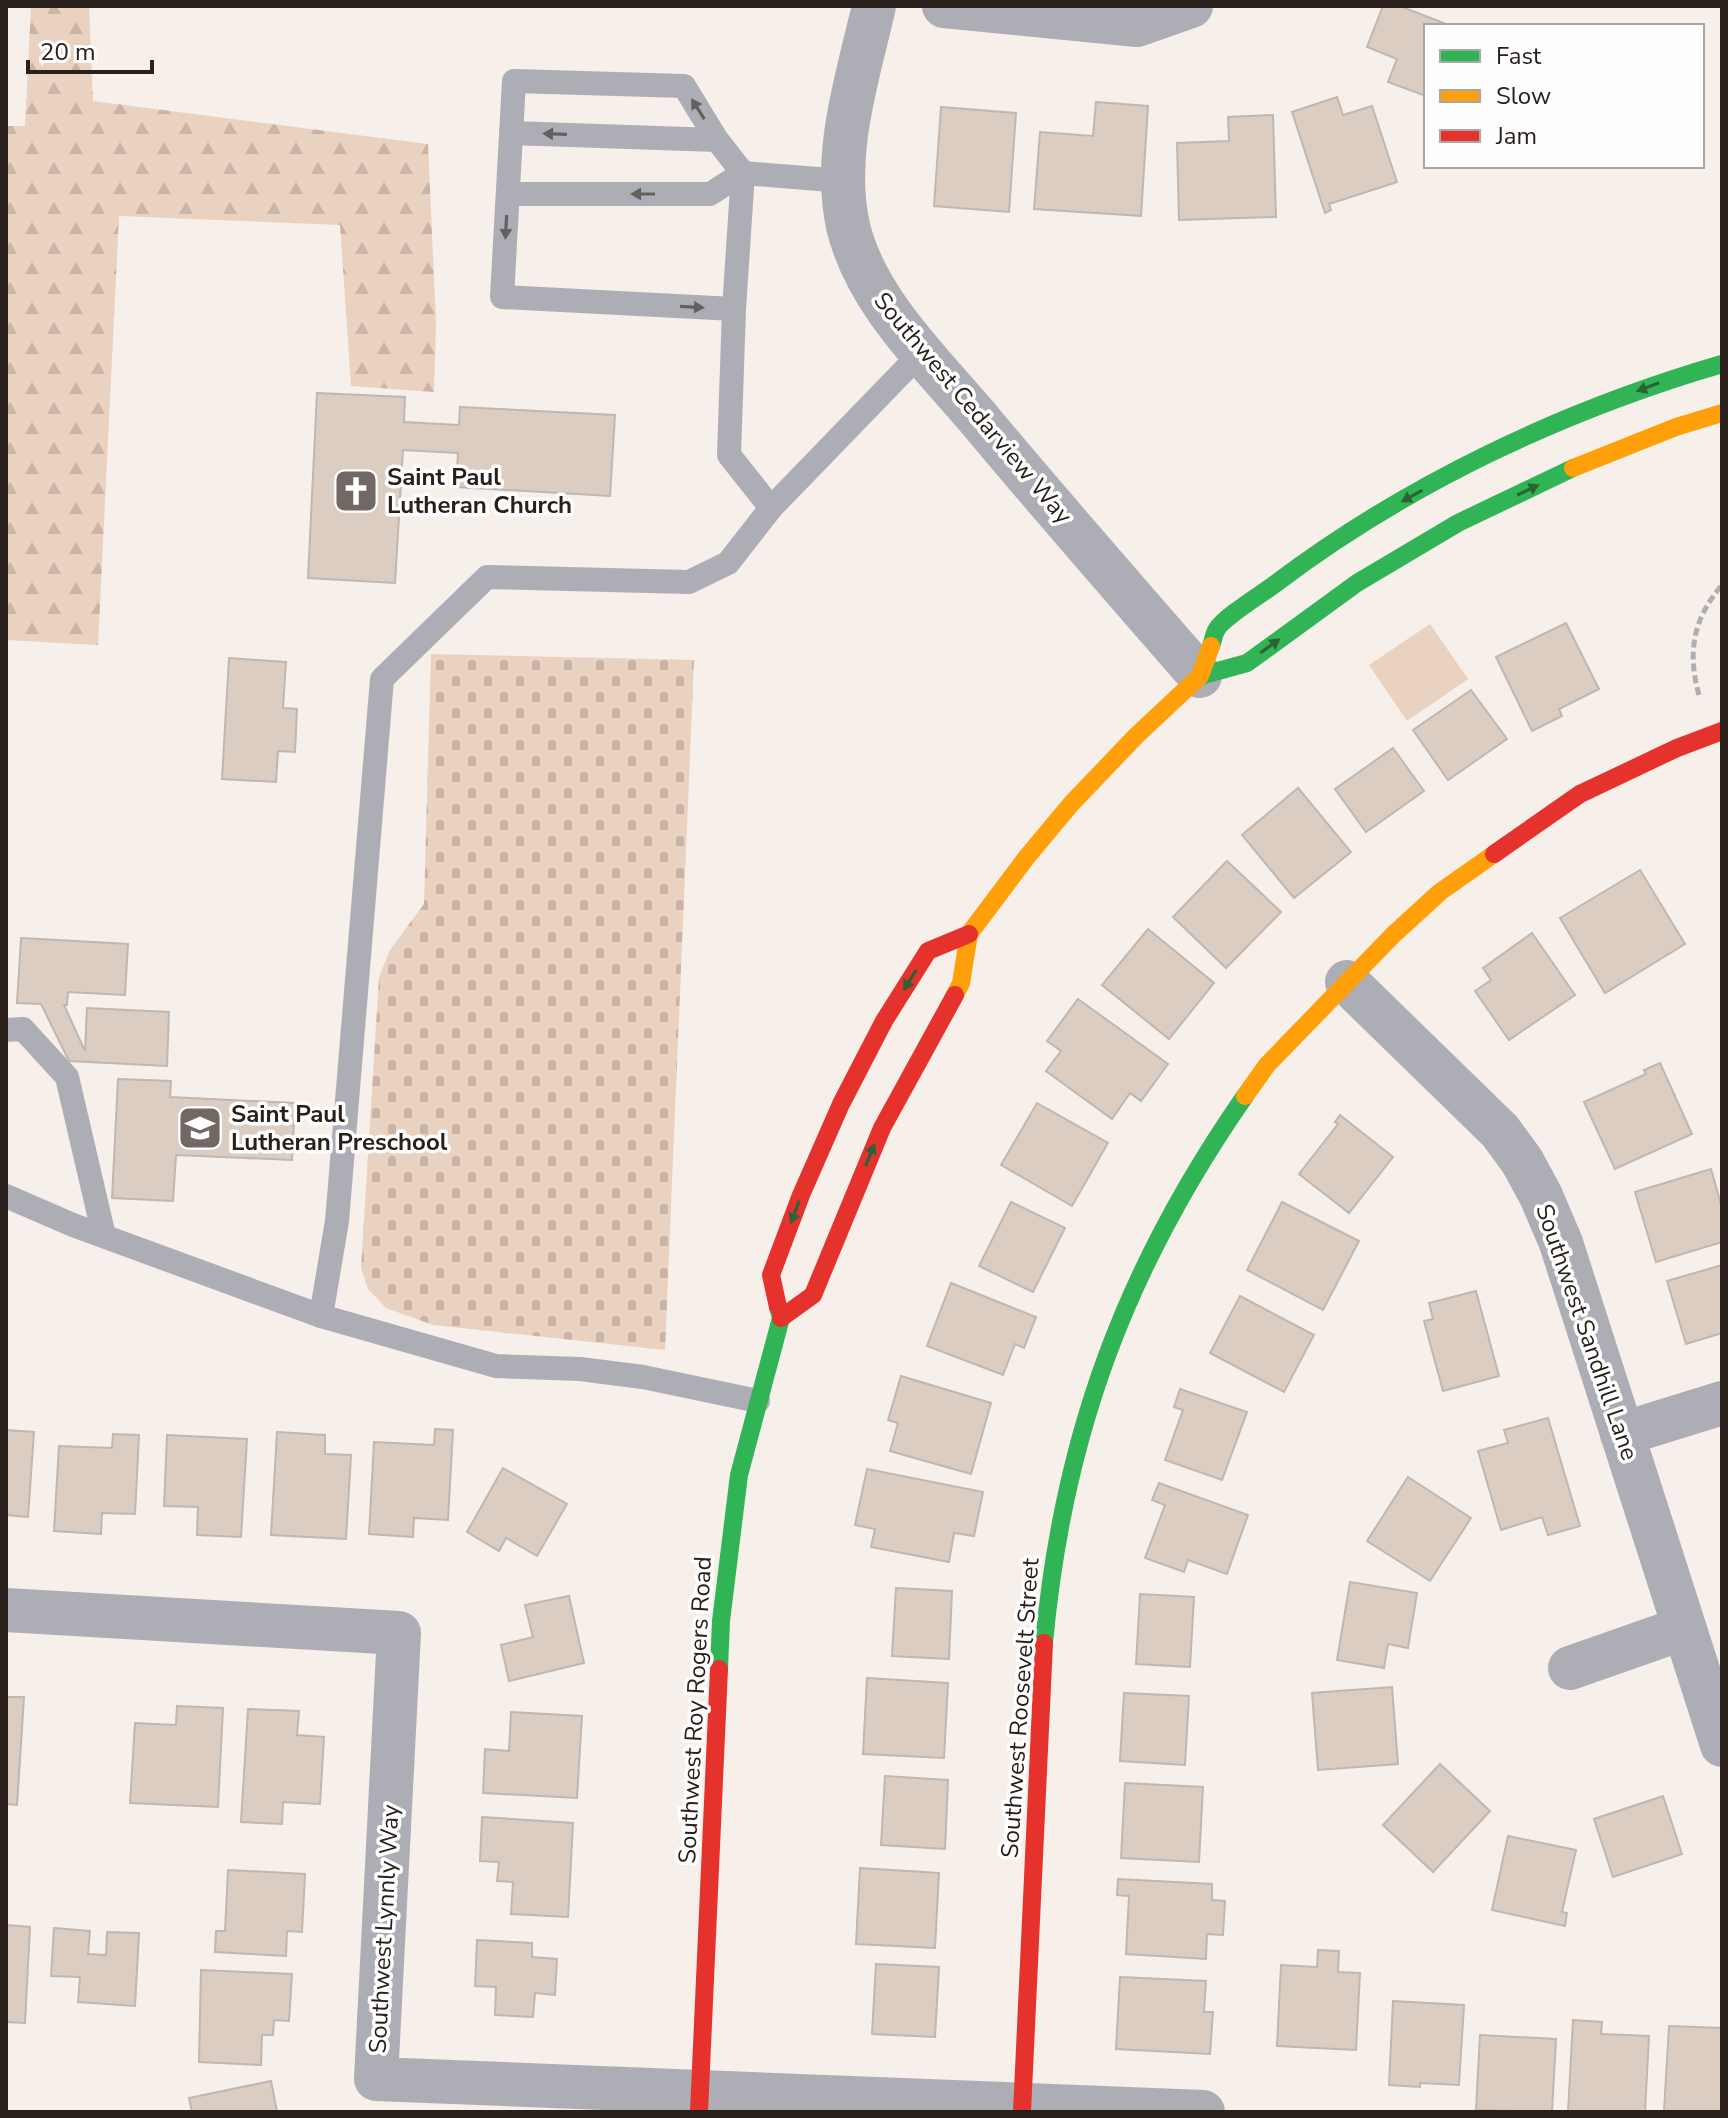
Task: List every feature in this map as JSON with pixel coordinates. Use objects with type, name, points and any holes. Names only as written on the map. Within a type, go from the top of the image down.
[{"type":"main road","points":[[781,1318],[813,1295],[882,1128],[961,983],[969,934],[1071,804],[1136,736],[1200,676],[1218,627],[1291,572],[1374,517],[1446,477],[1543,429],[1657,383],[1722,364]]},
{"type":"main road","points":[[1200,676],[1247,663],[1357,583],[1458,523],[1590,460],[1722,413]]},
{"type":"main road","name":"Southwest Roosevelt Street","points":[[1022,2108],[1042,1662],[1050,1575],[1073,1458],[1107,1352],[1156,1239],[1234,1109],[1267,1065],[1440,892],[1580,794],[1677,748],[1722,731]]},
{"type":"main road","name":"Southwest Roy Rogers Road","points":[[699,2102],[721,1621],[739,1475],[781,1318],[771,1275],[801,1195],[841,1104],[884,1021],[928,951],[969,934]]},
{"type":"street","name":"Southwest Cedarview Way","points":[[874,6],[845,137],[843,181],[848,223],[856,254],[876,294],[922,352],[1200,676]]},
{"type":"street","points":[[944,6],[1137,25],[1191,6]]},
{"type":"street","name":"Southwest Sandhill Lane","points":[[1347,982],[1500,1131],[1522,1161],[1541,1196],[1561,1243],[1722,1745]]},
{"type":"street","points":[[1622,1434],[1722,1403]]},
{"type":"street","name":"Southwest Lynnly Way","points":[[6,1610],[399,1633],[376,2079],[699,2102],[1203,2112]]},
{"type":"street","points":[[1570,1668],[1684,1628]]},
{"type":"lane","points":[[734,309],[502,297],[514,81],[684,86],[717,140],[743,173],[729,455],[771,508]]},
{"type":"lane","points":[[511,133],[717,140]]},
{"type":"lane","points":[[508,194],[710,194],[743,173],[843,181]]},
{"type":"lane","points":[[321,1316],[337,1221],[382,679],[487,577],[689,582],[728,563],[771,508],[922,352]]},
{"type":"lane","points":[[6,1030],[23,1029],[67,1077],[104,1236]]},
{"type":"lane","points":[[6,1196],[104,1236],[321,1316],[496,1366],[580,1369],[643,1377],[758,1401]]},
{"type":"path","points":[[1700,698],[1693,677],[1692,656],[1699,619],[1722,585]]},
{"type":"green space","points":[[31,6],[89,6],[93,101],[428,144],[436,323],[434,392],[351,386],[340,225],[119,216],[98,645],[6,640],[6,126],[25,126]]},
{"type":"green space","points":[[1430,624],[1468,679],[1407,721],[1369,665]]},
{"type":"green space","points":[[431,654],[694,660],[665,1350],[433,1325],[386,1308],[368,1289],[361,1268],[379,977],[390,950],[424,904]]},
{"type":"building","points":[[1383,6],[1400,6],[1446,24],[1424,24],[1424,95],[1388,82],[1397,59],[1367,47]]},
{"type":"building","points":[[1337,97],[1343,115],[1372,106],[1397,182],[1329,204],[1331,210],[1325,213],[1292,112]]},
{"type":"building","points":[[1096,102],[1148,106],[1141,216],[1034,209],[1040,132],[1093,136]]},
{"type":"building","points":[[941,107],[1016,113],[1009,212],[934,206]]},
{"type":"building","points":[[1273,115],[1276,217],[1179,220],[1177,143],[1229,141],[1228,117]]},
{"type":"building","name":"Saint Paul Lutheran Church","points":[[317,393],[405,397],[404,422],[459,425],[460,407],[615,415],[610,496],[456,487],[458,453],[403,450],[395,583],[308,578]]},
{"type":"building","points":[[1566,623],[1599,689],[1559,709],[1562,716],[1532,731],[1496,657]]},
{"type":"building","points":[[229,658],[286,662],[283,708],[297,709],[295,752],[278,751],[276,782],[222,779]]},
{"type":"building","points":[[1471,690],[1507,739],[1448,780],[1413,730]]},
{"type":"building","points":[[1393,748],[1424,791],[1366,832],[1335,789]]},
{"type":"building","points":[[1298,788],[1351,852],[1294,898],[1242,835]]},
{"type":"building","points":[[1227,861],[1281,912],[1226,968],[1173,917]]},
{"type":"building","points":[[1640,870],[1685,944],[1605,993],[1560,918]]},
{"type":"building","points":[[1148,929],[1214,983],[1169,1039],[1102,985]]},
{"type":"building","points":[[1532,933],[1575,995],[1509,1040],[1475,991],[1491,980],[1483,968]]},
{"type":"building","points":[[21,938],[128,944],[125,995],[68,992],[67,1005],[64,1005],[85,1051],[87,1008],[169,1012],[167,1066],[69,1061],[41,1004],[17,1003]]},
{"type":"building","points":[[1078,999],[1168,1064],[1141,1101],[1130,1093],[1112,1119],[1046,1071],[1061,1051],[1047,1041]]},
{"type":"building","points":[[1660,1063],[1692,1134],[1615,1169],[1584,1102],[1646,1074],[1644,1070]]},
{"type":"building","points":[[118,1079],[171,1081],[170,1097],[295,1103],[292,1160],[176,1155],[173,1201],[112,1198]]},
{"type":"building","points":[[1037,1103],[1108,1143],[1072,1206],[1001,1165]]},
{"type":"building","points":[[1340,1115],[1393,1157],[1349,1213],[1299,1174],[1338,1124],[1335,1122]]},
{"type":"building","points":[[1711,1169],[1722,1208],[1722,1242],[1656,1262],[1635,1192]]},
{"type":"building","points":[[1011,1202],[1065,1228],[1033,1292],[979,1266]]},
{"type":"building","points":[[1282,1202],[1359,1241],[1323,1310],[1247,1270]]},
{"type":"building","points":[[1722,1265],[1722,1333],[1686,1344],[1667,1281]]},
{"type":"building","points":[[951,1283],[1036,1317],[1024,1348],[1015,1344],[1003,1375],[927,1346]]},
{"type":"building","points":[[1476,1291],[1499,1376],[1443,1391],[1424,1321],[1433,1319],[1429,1303]]},
{"type":"building","points":[[1240,1296],[1314,1335],[1284,1392],[1210,1353]]},
{"type":"building","points":[[901,1376],[991,1403],[971,1474],[890,1451],[898,1423],[888,1420]]},
{"type":"building","points":[[1180,1389],[1247,1412],[1222,1480],[1165,1460],[1183,1410],[1174,1407]]},
{"type":"building","points":[[1548,1418],[1580,1526],[1548,1535],[1542,1517],[1501,1530],[1478,1451],[1508,1443],[1504,1430]]},
{"type":"building","points":[[435,1429],[453,1430],[448,1520],[414,1518],[413,1537],[369,1534],[374,1442],[434,1445]]},
{"type":"building","points":[[6,1430],[34,1432],[28,1517],[6,1515]]},
{"type":"building","points":[[277,1432],[325,1435],[325,1454],[351,1455],[346,1539],[271,1535]]},
{"type":"building","points":[[113,1434],[139,1435],[135,1514],[102,1513],[101,1534],[54,1531],[59,1446],[112,1448]]},
{"type":"building","points":[[167,1435],[247,1439],[241,1537],[197,1535],[198,1507],[164,1506]]},
{"type":"building","points":[[503,1468],[567,1504],[537,1556],[506,1538],[499,1551],[467,1532]]},
{"type":"building","points":[[867,1469],[983,1492],[974,1536],[954,1533],[949,1562],[871,1547],[875,1529],[855,1525]]},
{"type":"building","points":[[1408,1477],[1471,1518],[1430,1581],[1367,1541]]},
{"type":"building","points":[[1159,1483],[1248,1515],[1227,1574],[1188,1560],[1184,1572],[1145,1558],[1165,1505],[1152,1500]]},
{"type":"building","points":[[1350,1582],[1417,1593],[1408,1648],[1388,1644],[1384,1668],[1337,1660]]},
{"type":"building","points":[[896,1588],[952,1591],[949,1659],[892,1656]]},
{"type":"building","points":[[1140,1594],[1194,1597],[1190,1667],[1136,1664]]},
{"type":"building","points":[[569,1596],[584,1663],[509,1681],[501,1645],[533,1637],[525,1605]]},
{"type":"building","points":[[867,1678],[948,1683],[944,1758],[863,1754]]},
{"type":"building","points":[[1392,1687],[1398,1764],[1318,1770],[1312,1693]]},
{"type":"building","points":[[1124,1693],[1189,1696],[1185,1765],[1120,1761]]},
{"type":"building","points":[[7,1697],[24,1697],[17,1805],[6,1804]]},
{"type":"building","points":[[177,1706],[223,1708],[218,1807],[130,1803],[135,1723],[176,1725]]},
{"type":"building","points":[[248,1709],[299,1711],[297,1735],[324,1737],[320,1804],[283,1802],[282,1824],[241,1822]]},
{"type":"building","points":[[511,1712],[582,1716],[577,1798],[483,1793],[485,1749],[509,1751]]},
{"type":"building","points":[[1440,1764],[1490,1811],[1433,1872],[1383,1825]]},
{"type":"building","points":[[885,1776],[948,1780],[945,1849],[881,1845]]},
{"type":"building","points":[[1125,1783],[1203,1787],[1199,1862],[1121,1858]]},
{"type":"building","points":[[1663,1796],[1682,1854],[1613,1877],[1594,1819]]},
{"type":"building","points":[[482,1817],[573,1823],[568,1917],[511,1914],[513,1882],[497,1881],[499,1862],[480,1861]]},
{"type":"building","points":[[1508,1836],[1576,1850],[1562,1912],[1567,1913],[1565,1926],[1492,1910]]},
{"type":"building","points":[[860,1868],[939,1873],[935,1948],[856,1944]]},
{"type":"building","points":[[228,1870],[305,1874],[302,1932],[287,1931],[286,1956],[215,1952],[216,1931],[225,1931]]},
{"type":"building","points":[[1118,1879],[1212,1884],[1212,1900],[1225,1901],[1223,1935],[1207,1934],[1206,1959],[1126,1954],[1129,1896],[1117,1895]]},
{"type":"building","points":[[6,1925],[30,1927],[25,2023],[6,2022]]},
{"type":"building","points":[[54,1928],[90,1931],[88,1954],[106,1955],[107,1932],[139,1933],[135,2006],[78,2002],[80,1977],[51,1976]]},
{"type":"building","points":[[477,1940],[532,1943],[532,1957],[557,1959],[555,1995],[535,1993],[533,2017],[495,2015],[496,1987],[475,1986]]},
{"type":"building","points":[[1318,1950],[1339,1951],[1338,1972],[1360,1973],[1356,2050],[1277,2046],[1281,1965],[1317,1967]]},
{"type":"building","points":[[876,1964],[939,1967],[935,2037],[872,2034]]},
{"type":"building","points":[[201,1970],[292,1974],[289,2021],[274,2020],[273,2035],[262,2035],[261,2065],[199,2062]]},
{"type":"building","points":[[1120,1977],[1206,1981],[1204,2012],[1213,2012],[1210,2054],[1116,2049]]},
{"type":"building","points":[[1393,2001],[1464,2005],[1459,2085],[1389,2085]]},
{"type":"building","points":[[1573,2020],[1602,2022],[1601,2034],[1649,2036],[1645,2112],[1568,2112]]},
{"type":"building","points":[[1669,2026],[1722,2028],[1722,2112],[1664,2111]]},
{"type":"building","points":[[1480,2035],[1556,2039],[1552,2112],[1476,2110]]},
{"type":"building","points":[[271,2081],[277,2112],[192,2112],[189,2098]]},
{"type":"traffic: fast","points":[[1211,646],[1217,629],[1235,612],[1378,514],[1433,483],[1546,427],[1722,364]]},
{"type":"traffic: fast","points":[[1200,676],[1247,663],[1357,583],[1458,523],[1573,468]]},
{"type":"traffic: fast","points":[[1044,1643],[1053,1567],[1067,1494],[1107,1356],[1134,1289],[1166,1224],[1245,1096]]},
{"type":"traffic: fast","points":[[719,1669],[721,1621],[739,1475],[781,1318],[778,1307]]},
{"type":"traffic: slow","points":[[1573,468],[1676,427],[1722,413]]},
{"type":"traffic: slow","points":[[955,995],[961,983],[969,934],[1071,804],[1136,736],[1200,676],[1211,646]]},
{"type":"traffic: slow","points":[[1245,1096],[1267,1065],[1393,935],[1440,892],[1494,854]]},
{"type":"traffic: jam","points":[[1494,854],[1580,794],[1677,748],[1722,731]]},
{"type":"traffic: jam","points":[[778,1307],[771,1275],[801,1195],[841,1104],[884,1021],[928,951],[969,934]]},
{"type":"traffic: jam","points":[[781,1318],[813,1295],[882,1128],[955,995]]},
{"type":"traffic: jam","points":[[1022,2112],[1044,1643]]},
{"type":"traffic: jam","points":[[699,2112],[719,1669]]},
{"type":"place","name":"Saint Paul Lutheran Church","points":[[356,491]]},
{"type":"place","name":"Saint Paul Lutheran Preschool","points":[[200,1128]]}]
